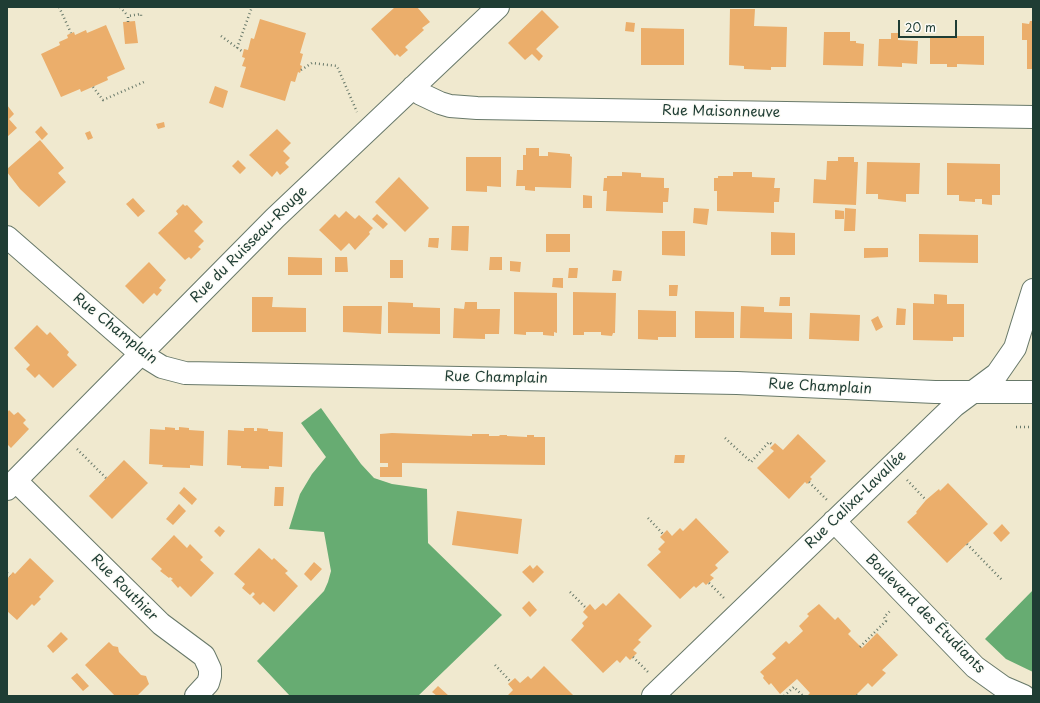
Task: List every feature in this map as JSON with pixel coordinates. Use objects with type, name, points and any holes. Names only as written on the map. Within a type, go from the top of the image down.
[{"type":"street","name":"Rue du Ruisseau-Rouge","points":[[11,485],[276,218],[498,7]]},
{"type":"street","name":"Rue Maisonneuve","points":[[414,87],[421,94],[440,103],[466,108],[1033,117]]},
{"type":"street","name":"Rue Champlain","points":[[7,237],[141,354],[162,367],[185,373],[737,383],[972,393],[1033,392]]},
{"type":"street","name":"Rue Calixa-Lavallée","points":[[653,696],[954,406],[990,381],[1010,357],[1015,348],[1033,290]]},
{"type":"street","name":"Rue Routhier","points":[[11,485],[161,624],[204,656],[210,669],[210,676],[208,683],[196,696]]},
{"type":"street","name":"Boulevard des Étudiants","points":[[837,518],[906,596],[975,667],[1003,687],[1024,696]]},
{"type":"path","points":[[59,7],[71,33]]},
{"type":"path","points":[[120,7],[128,16],[128,22]]},
{"type":"path","points":[[237,48],[252,7]]},
{"type":"path","points":[[128,16],[141,14],[141,18]]},
{"type":"path","points":[[221,36],[243,52]]},
{"type":"path","points":[[300,70],[312,63],[337,66],[358,113],[371,127]]},
{"type":"path","points":[[93,87],[103,100],[144,82]]},
{"type":"path","points":[[1016,427],[1033,427]]},
{"type":"path","points":[[725,438],[751,462],[769,442],[773,446]]},
{"type":"path","points":[[76,449],[106,478]]},
{"type":"path","points":[[893,465],[926,500]]},
{"type":"path","points":[[809,482],[837,518]]},
{"type":"path","points":[[648,518],[663,534]]},
{"type":"path","points":[[967,544],[1002,580]]},
{"type":"path","points":[[7,573],[10,576]]},
{"type":"path","points":[[570,592],[586,608]]},
{"type":"path","points":[[860,647],[886,621],[884,617],[906,596]]},
{"type":"path","points":[[495,665],[511,682]]},
{"type":"path","points":[[784,696],[794,687],[803,696]]},
{"type":"green space","points":[[321,408],[361,464],[374,478],[392,484],[427,489],[428,543],[502,615],[418,696],[290,696],[257,661],[324,591],[331,571],[324,532],[289,529],[300,494],[312,474],[326,457],[301,423]]},
{"type":"green space","points":[[1033,590],[1033,672],[1006,659],[985,639]]},
{"type":"building","points":[[395,7],[417,7],[430,22],[422,28],[424,30],[405,47],[408,50],[400,57],[397,54],[395,56],[371,29]]},
{"type":"building","points":[[730,9],[755,9],[754,26],[787,27],[786,67],[771,67],[771,70],[744,69],[744,66],[729,65]]},
{"type":"building","points":[[542,10],[559,27],[536,49],[543,56],[539,61],[532,54],[525,60],[508,43]]},
{"type":"building","points":[[260,19],[306,33],[300,53],[303,54],[300,65],[302,66],[301,70],[300,73],[298,72],[295,82],[291,81],[285,101],[240,87],[246,67],[242,66],[245,58],[242,57],[244,49],[248,50],[251,38],[254,39]]},
{"type":"building","points":[[135,21],[138,43],[125,44],[123,22]]},
{"type":"building","points":[[1030,21],[1033,21],[1033,69],[1027,69],[1027,40],[1022,40],[1022,23],[1029,24]]},
{"type":"building","points":[[626,22],[635,23],[634,32],[625,31]]},
{"type":"building","points":[[106,25],[125,69],[107,77],[108,80],[81,92],[80,89],[61,97],[41,54],[60,45],[59,42],[68,38],[67,35],[74,32],[75,35],[86,30],[87,33]]},
{"type":"building","points":[[641,28],[684,29],[684,65],[641,65]]},
{"type":"building","points":[[824,32],[850,32],[850,41],[856,41],[856,43],[864,44],[863,66],[823,65]]},
{"type":"building","points":[[891,33],[898,33],[898,40],[918,41],[917,64],[902,63],[902,67],[878,66],[879,39],[891,39]]},
{"type":"building","points":[[930,36],[984,36],[984,65],[957,64],[957,67],[947,67],[947,64],[930,64]]},
{"type":"building","points":[[215,86],[228,91],[223,108],[209,103]]},
{"type":"building","points":[[7,105],[14,114],[9,119],[17,128],[7,137]]},
{"type":"building","points":[[164,122],[165,127],[158,129],[156,124]]},
{"type":"building","points":[[41,126],[48,134],[42,140],[35,132]]},
{"type":"building","points":[[277,129],[291,143],[283,151],[290,158],[285,163],[289,167],[280,175],[277,171],[272,177],[249,155]]},
{"type":"building","points":[[90,131],[93,138],[88,140],[85,133]]},
{"type":"building","points":[[40,140],[64,168],[58,173],[66,182],[39,207],[20,189],[7,172],[7,169]]},
{"type":"building","points":[[526,148],[539,148],[539,156],[548,156],[548,152],[570,154],[572,157],[571,188],[535,187],[535,191],[525,190],[525,186],[516,186],[517,170],[523,170],[523,155],[526,155]]},
{"type":"building","points":[[466,157],[501,157],[501,187],[487,186],[487,192],[466,191]]},
{"type":"building","points":[[838,157],[854,157],[854,162],[858,162],[856,205],[813,203],[814,179],[826,180],[827,161],[838,161]]},
{"type":"building","points":[[238,160],[246,168],[240,174],[232,166]]},
{"type":"building","points":[[867,162],[920,163],[919,194],[906,194],[906,202],[878,199],[878,194],[866,194]]},
{"type":"building","points":[[947,163],[1000,164],[1000,195],[992,195],[992,205],[982,204],[982,199],[975,199],[975,202],[959,201],[959,195],[947,195]]},
{"type":"building","points":[[622,172],[641,173],[641,177],[664,178],[664,188],[669,188],[668,202],[663,202],[663,213],[606,211],[607,191],[603,191],[604,178],[607,178],[607,176],[622,176]]},
{"type":"building","points":[[733,172],[752,172],[752,177],[775,178],[774,188],[780,188],[779,202],[774,202],[774,213],[717,211],[717,191],[714,191],[714,178],[718,178],[718,176],[733,176]]},
{"type":"building","points":[[399,177],[429,208],[405,232],[375,202]]},
{"type":"building","points":[[583,195],[592,196],[592,208],[583,208]]},
{"type":"building","points":[[133,198],[145,211],[138,217],[126,204]]},
{"type":"building","points":[[183,204],[185,206],[187,205],[203,222],[194,231],[204,241],[198,247],[201,249],[191,259],[189,257],[185,260],[158,233],[178,214],[176,211]]},
{"type":"building","points":[[694,208],[709,209],[707,225],[693,223]]},
{"type":"building","points":[[845,208],[856,209],[855,231],[844,231]]},
{"type":"building","points":[[835,210],[844,211],[844,219],[835,219]]},
{"type":"building","points":[[346,211],[355,219],[359,215],[373,228],[369,232],[370,234],[355,250],[349,243],[341,251],[319,230],[335,214],[339,218]]},
{"type":"building","points":[[377,214],[388,224],[383,229],[372,219]]},
{"type":"building","points":[[452,226],[469,226],[468,251],[451,250]]},
{"type":"building","points":[[662,231],[685,231],[685,256],[662,255]]},
{"type":"building","points":[[771,232],[795,233],[795,255],[771,255]]},
{"type":"building","points":[[546,234],[570,234],[570,252],[546,252]]},
{"type":"building","points":[[919,234],[978,235],[978,263],[919,262]]},
{"type":"building","points":[[429,238],[439,238],[438,248],[428,247]]},
{"type":"building","points":[[864,248],[888,248],[888,257],[864,258]]},
{"type":"building","points":[[288,257],[322,258],[322,275],[288,275]]},
{"type":"building","points":[[335,257],[347,257],[348,272],[335,272]]},
{"type":"building","points":[[490,257],[502,257],[502,270],[489,270]]},
{"type":"building","points":[[390,260],[403,260],[403,278],[390,278]]},
{"type":"building","points":[[510,261],[521,262],[520,272],[510,271]]},
{"type":"building","points":[[149,262],[166,280],[159,288],[162,290],[157,296],[154,293],[143,304],[125,286]]},
{"type":"building","points":[[569,268],[578,268],[577,278],[568,278]]},
{"type":"building","points":[[613,270],[622,271],[621,281],[612,281]]},
{"type":"building","points":[[553,278],[563,278],[563,288],[552,287]]},
{"type":"building","points":[[669,285],[678,285],[677,296],[669,296]]},
{"type":"building","points":[[514,292],[557,293],[557,333],[554,332],[554,336],[543,335],[543,332],[526,332],[526,335],[514,334]]},
{"type":"building","points":[[573,292],[616,293],[615,333],[613,333],[612,336],[601,335],[601,332],[584,332],[584,335],[573,335]]},
{"type":"building","points":[[934,294],[947,295],[947,304],[964,304],[964,337],[953,337],[953,341],[913,340],[913,303],[934,304]]},
{"type":"building","points":[[252,297],[273,297],[272,307],[306,308],[306,332],[252,332]]},
{"type":"building","points":[[780,297],[790,297],[790,306],[779,306]]},
{"type":"building","points":[[388,302],[413,303],[413,307],[440,308],[440,334],[388,333]]},
{"type":"building","points":[[465,302],[477,302],[477,309],[500,309],[499,334],[485,334],[485,339],[453,338],[454,308],[464,309]]},
{"type":"building","points":[[343,306],[382,306],[381,334],[343,332]]},
{"type":"building","points":[[741,306],[764,307],[764,312],[792,313],[792,339],[740,338]]},
{"type":"building","points":[[897,308],[906,309],[905,325],[896,325]]},
{"type":"building","points":[[638,310],[676,311],[676,337],[658,337],[658,340],[638,339]]},
{"type":"building","points":[[695,311],[734,312],[734,338],[695,338]]},
{"type":"building","points":[[810,313],[860,315],[859,341],[809,339]]},
{"type":"building","points":[[878,316],[883,327],[876,331],[871,320]]},
{"type":"building","points":[[37,325],[47,335],[50,332],[69,352],[67,355],[77,365],[53,388],[39,374],[35,378],[26,369],[30,365],[14,348]]},
{"type":"building","points":[[9,410],[14,415],[18,412],[26,420],[23,423],[29,429],[11,448],[7,444],[7,413]]},
{"type":"building","points":[[165,427],[175,428],[175,430],[179,430],[179,427],[189,428],[189,430],[204,431],[203,466],[190,465],[190,468],[162,467],[163,465],[149,464],[150,429],[165,430]]},
{"type":"building","points":[[244,428],[254,428],[254,431],[257,431],[257,428],[268,429],[268,431],[283,432],[282,467],[269,466],[269,469],[241,468],[241,466],[227,465],[228,430],[244,431]]},
{"type":"building","points":[[392,433],[472,436],[472,434],[489,434],[489,436],[507,435],[527,437],[527,435],[534,435],[534,437],[545,437],[545,465],[402,463],[402,477],[380,477],[380,467],[388,467],[388,463],[380,463],[380,434]]},
{"type":"building","points":[[798,434],[826,461],[810,477],[812,479],[807,484],[805,482],[789,499],[757,468],[774,451],[770,448],[775,443],[783,450]]},
{"type":"building","points":[[675,455],[685,455],[684,463],[674,463]]},
{"type":"building","points":[[124,460],[148,483],[112,519],[89,496]]},
{"type":"building","points":[[948,483],[988,524],[947,563],[907,522],[917,513],[916,512],[926,500],[939,489],[940,491]]},
{"type":"building","points":[[184,487],[197,499],[192,505],[179,493]]},
{"type":"building","points":[[275,487],[284,487],[283,506],[274,506]]},
{"type":"building","points":[[179,504],[186,511],[173,525],[166,519]]},
{"type":"building","points":[[457,511],[522,519],[518,554],[452,545]]},
{"type":"building","points":[[696,518],[729,552],[715,565],[718,568],[710,575],[714,578],[706,585],[703,582],[696,588],[694,586],[680,599],[647,565],[661,552],[658,549],[665,542],[660,537],[667,530],[672,536],[680,528],[683,531]]},
{"type":"building","points":[[1002,524],[1010,533],[1001,542],[993,533]]},
{"type":"building","points":[[219,526],[225,531],[220,537],[214,531]]},
{"type":"building","points":[[174,535],[187,548],[190,544],[203,557],[200,560],[214,573],[191,597],[180,586],[178,588],[171,580],[173,579],[170,577],[169,578],[160,571],[162,569],[151,559]]},
{"type":"building","points":[[259,548],[272,560],[274,558],[288,571],[285,573],[298,586],[274,612],[263,602],[260,605],[252,597],[255,594],[253,592],[250,595],[242,588],[245,584],[234,574]]},
{"type":"building","points":[[30,558],[54,581],[39,597],[41,599],[34,606],[32,604],[17,620],[7,611],[7,579],[13,572],[15,574]]},
{"type":"building","points":[[314,562],[322,569],[311,581],[304,574]]},
{"type":"building","points":[[530,565],[533,569],[537,565],[544,572],[533,583],[522,572]]},
{"type":"building","points":[[619,593],[652,626],[638,640],[641,642],[633,650],[637,653],[630,660],[626,656],[620,663],[617,660],[603,673],[571,640],[584,626],[582,623],[588,617],[583,612],[590,604],[595,610],[603,603],[606,606]]},
{"type":"building","points":[[529,601],[537,610],[530,617],[522,608]]},
{"type":"building","points":[[819,604],[835,620],[838,617],[851,631],[848,634],[862,648],[877,633],[898,655],[882,670],[886,673],[872,687],[868,683],[855,696],[807,696],[810,693],[797,679],[780,694],[771,683],[769,685],[760,672],[776,658],[772,654],[786,641],[789,644],[803,631],[799,626],[809,616],[807,614]]},
{"type":"building","points":[[61,632],[68,639],[53,653],[47,646]]},
{"type":"building","points":[[109,642],[113,646],[118,647],[119,652],[141,675],[146,676],[149,684],[137,696],[115,696],[85,665]]},
{"type":"building","points":[[544,666],[574,696],[507,696],[513,690],[508,684],[515,678],[520,683],[528,676],[531,679]]},
{"type":"building","points":[[77,673],[89,686],[83,691],[71,678]]},
{"type":"building","points":[[438,686],[449,696],[437,696],[432,692]]}]
